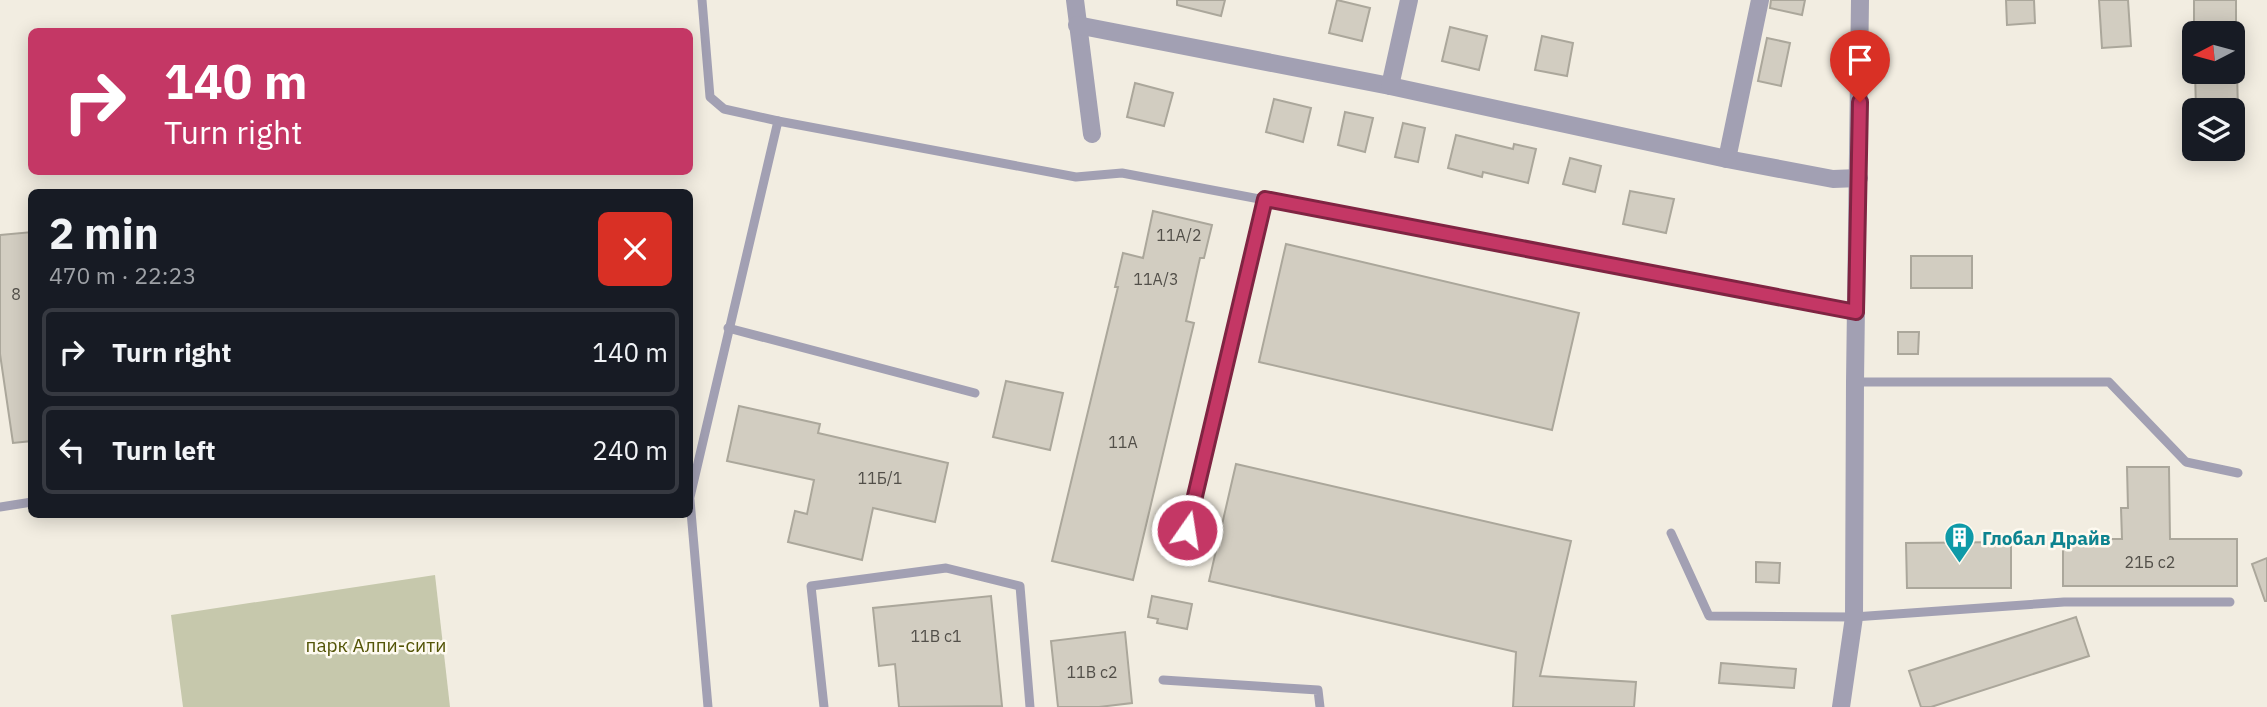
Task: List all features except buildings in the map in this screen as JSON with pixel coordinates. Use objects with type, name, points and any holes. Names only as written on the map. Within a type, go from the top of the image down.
[{"type":"street","points":[[1075,0],[1092,134]]},
{"type":"street","points":[[1390,86],[1409,0]]},
{"type":"street","points":[[1727,159],[1760,0]]},
{"type":"street","points":[[1841,707],[1854,617],[1860,0]]},
{"type":"street","points":[[1077,25],[1390,86],[1727,159],[1833,179],[1859,178]]},
{"type":"lane","points":[[702,0],[710,97],[724,109],[1076,177],[1122,173],[1856,312]]},
{"type":"lane","points":[[693,485],[778,121]]},
{"type":"lane","points":[[1187,530],[1265,199]]},
{"type":"lane","points":[[728,328],[975,393]]},
{"type":"lane","points":[[1855,382],[2109,382],[2186,462],[2238,473]]},
{"type":"lane","points":[[0,507],[28,503]]},
{"type":"lane","points":[[692,518],[708,707]]},
{"type":"lane","points":[[1671,533],[1709,616],[1854,617],[2064,602],[2230,602]]},
{"type":"lane","points":[[824,707],[811,586],[946,568],[1020,586],[1030,707]]},
{"type":"lane","points":[[1163,680],[1318,690],[1320,707]]},
{"type":"green space","name":"парк Алпи-сити","points":[[435,575],[450,707],[183,707],[171,615]]},
{"type":"place","name":"Глобал Драйв","points":[[1959,565]]},
{"type":"route","points":[[1187,530],[1265,199],[1856,312],[1860,102]]}]
